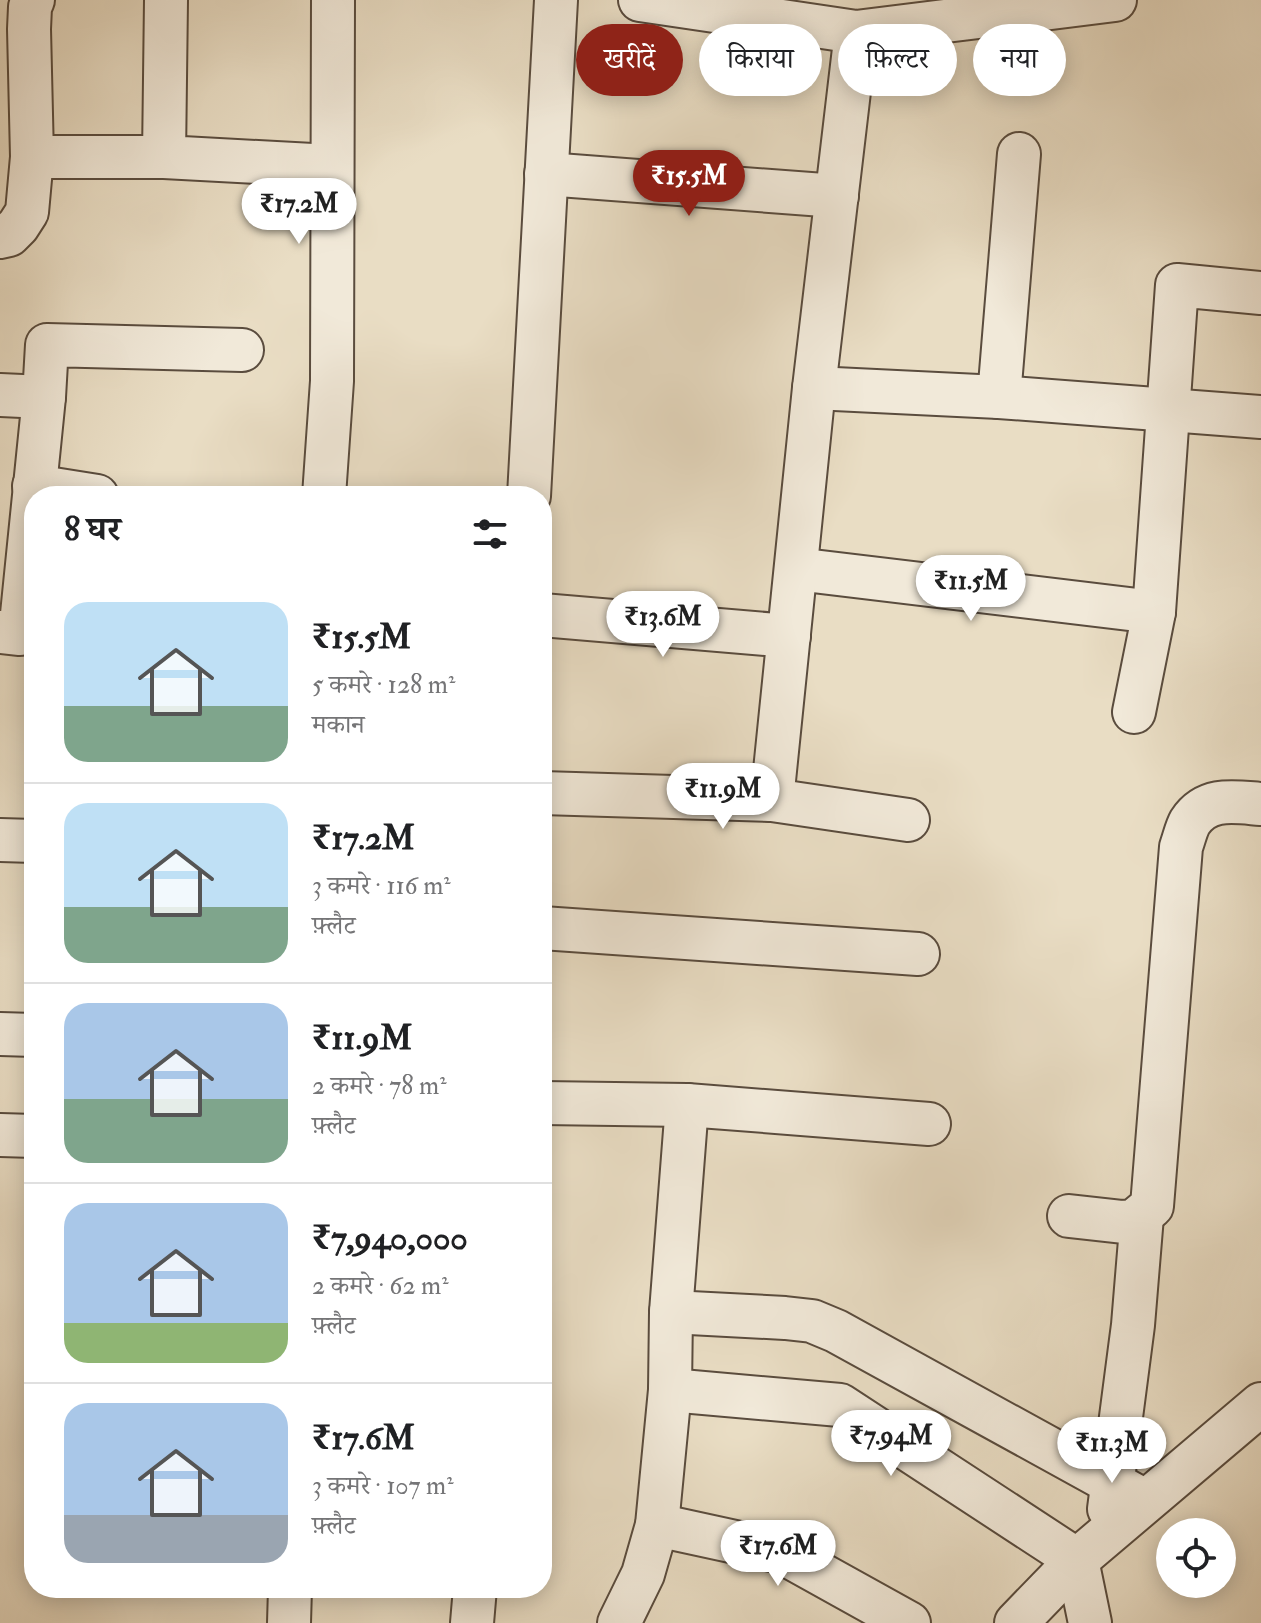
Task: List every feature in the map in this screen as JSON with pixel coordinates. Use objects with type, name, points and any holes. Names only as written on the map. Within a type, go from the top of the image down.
[{"type":"street","points":[[0,237],[9,235],[27,212],[32,157],[15,95],[33,0]]},
{"type":"street","points":[[164,157],[166,0]]},
{"type":"street","points":[[325,486],[332,381],[333,0]]},
{"type":"street","points":[[530,486],[556,0]]},
{"type":"street","points":[[640,0],[847,21],[1115,0]]},
{"type":"street","points":[[772,800],[837,196],[847,21]]},
{"type":"street","points":[[999,397],[1019,154]]},
{"type":"street","points":[[32,157],[164,157],[331,166]]},
{"type":"street","points":[[546,174],[837,196]]},
{"type":"street","points":[[1134,712],[1154,612],[1177,285],[1261,293]]},
{"type":"street","points":[[34,486],[47,345],[242,350]]},
{"type":"street","points":[[814,388],[999,397],[1261,417]]},
{"type":"street","points":[[0,395],[44,397]]},
{"type":"street","points":[[796,569],[1154,612]]},
{"type":"street","points":[[0,632],[20,634],[24,592]]},
{"type":"street","points":[[552,616],[789,636]]},
{"type":"street","points":[[552,793],[772,800],[908,820]]},
{"type":"street","points":[[1069,1216],[1134,1221],[1152,1206],[1181,847],[1190,823],[1202,810],[1219,801],[1261,804]]},
{"type":"street","points":[[0,840],[24,841]]},
{"type":"street","points":[[552,929],[918,954]]},
{"type":"street","points":[[0,1034],[24,1035]]},
{"type":"street","points":[[552,1103],[687,1105],[929,1124]]},
{"type":"street","points":[[619,1623],[643,1574],[657,1525],[670,1390],[671,1312],[687,1105]]},
{"type":"street","points":[[0,1135],[24,1136]]},
{"type":"street","points":[[1128,1492],[1133,1325],[1142,1216]]},
{"type":"street","points":[[671,1312],[812,1321],[1128,1492]]},
{"type":"street","points":[[670,1390],[840,1405],[1092,1547]]},
{"type":"street","points":[[1016,1623],[1092,1547],[1128,1492],[1261,1404]]},
{"type":"street","points":[[657,1525],[781,1552],[909,1623]]},
{"type":"street","points":[[1090,1623],[1092,1547]]},
{"type":"street","points":[[289,1623],[290,1598]]},
{"type":"street","points":[[472,1623],[474,1598]]}]
